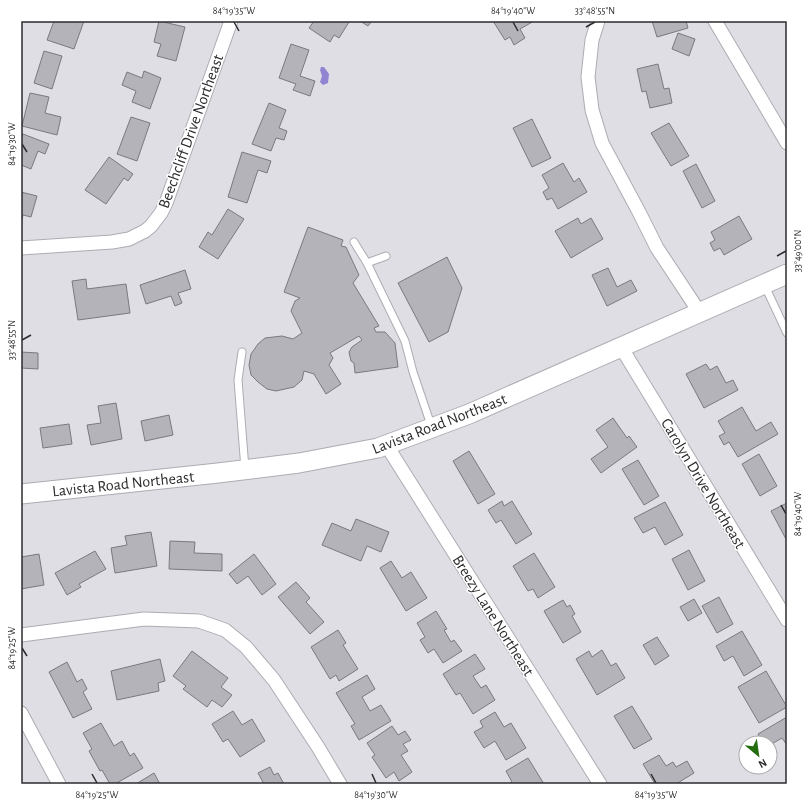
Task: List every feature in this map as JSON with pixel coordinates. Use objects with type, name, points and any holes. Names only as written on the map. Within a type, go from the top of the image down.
[{"type":"main road","name":"Lavista Road Northeast","points":[[21,494],[299,463],[378,448],[469,414],[787,274]]},
{"type":"street","name":"Beechcliff Drive Northeast","points":[[21,248],[121,241],[137,236],[151,226],[166,203],[231,21]]},
{"type":"street","points":[[598,21],[592,40],[588,77],[592,110],[602,143],[657,248],[700,313]]},
{"type":"street","points":[[715,21],[787,143]]},
{"type":"street","name":"Carolyn Drive Northeast","points":[[621,347],[787,620]]},
{"type":"street","name":"Breezy Lane Northeast","points":[[388,445],[392,454],[600,784]]},
{"type":"street","points":[[21,635],[144,619],[199,621],[224,630],[246,647],[274,680],[340,784]]},
{"type":"street","points":[[21,713],[59,784]]},
{"type":"lane","points":[[354,242],[367,263],[405,341],[413,372],[432,428]]},
{"type":"lane","points":[[367,263],[386,256]]},
{"type":"lane","points":[[764,284],[787,333]]},
{"type":"lane","points":[[242,352],[238,380],[245,469]]},
{"type":"shaded area","points":[[321,67],[324,67],[329,74],[328,83],[323,85],[320,82],[322,76],[320,70]]},
{"type":"building","points":[[54,21],[84,21],[74,49],[47,40]]},
{"type":"building","points":[[159,21],[185,27],[176,61],[157,56],[161,44],[154,42]]},
{"type":"building","points":[[314,21],[349,22],[339,38],[334,35],[330,42],[309,28]]},
{"type":"building","points":[[360,21],[372,21],[368,26]]},
{"type":"building","points":[[493,21],[534,21],[520,29],[525,38],[514,45],[510,37],[505,40]]},
{"type":"building","points":[[652,21],[686,21],[688,28],[657,37]]},
{"type":"building","points":[[678,33],[695,39],[689,56],[672,49]]},
{"type":"building","points":[[291,44],[309,50],[300,76],[315,81],[310,96],[293,90],[296,84],[279,78]]},
{"type":"building","points":[[44,51],[62,56],[52,89],[34,83]]},
{"type":"building","points":[[658,64],[664,89],[669,88],[672,103],[650,108],[646,91],[642,92],[637,69]]},
{"type":"building","points":[[144,71],[161,78],[150,109],[132,102],[136,91],[122,85],[127,72],[142,78]]},
{"type":"building","points":[[30,93],[49,97],[45,113],[61,117],[57,135],[22,126]]},
{"type":"building","points":[[269,103],[286,110],[279,128],[287,131],[284,140],[276,138],[271,151],[252,144]]},
{"type":"building","points":[[131,117],[150,123],[137,161],[117,154]]},
{"type":"building","points":[[532,119],[551,158],[532,167],[513,128]]},
{"type":"building","points":[[669,123],[689,156],[671,166],[651,133]]},
{"type":"building","points":[[23,134],[49,144],[45,154],[38,151],[31,169],[21,165],[21,139]]},
{"type":"building","points":[[242,152],[271,161],[267,173],[258,170],[247,203],[228,197]]},
{"type":"building","points":[[109,157],[133,174],[128,181],[124,178],[106,204],[85,190]]},
{"type":"building","points":[[563,163],[574,182],[579,178],[587,192],[558,209],[552,198],[547,200],[543,192],[549,188],[542,175]]},
{"type":"building","points":[[696,164],[715,201],[702,208],[683,171]]},
{"type":"building","points":[[21,192],[37,196],[31,217],[23,215],[21,223]]},
{"type":"building","points":[[228,209],[244,219],[218,259],[199,247],[208,232],[212,235]]},
{"type":"building","points":[[739,216],[752,239],[724,255],[720,248],[714,251],[710,243],[715,240],[711,232]]},
{"type":"building","points":[[578,218],[581,224],[591,218],[603,239],[571,258],[555,231]]},
{"type":"building","points":[[308,227],[343,240],[341,246],[346,247],[359,275],[353,283],[379,326],[374,328],[376,332],[385,332],[395,343],[398,367],[355,373],[354,363],[351,361],[349,352],[352,347],[362,340],[359,336],[330,353],[333,358],[329,365],[341,384],[326,394],[314,374],[304,371],[302,380],[294,387],[276,391],[267,389],[251,375],[249,365],[251,354],[258,344],[265,338],[282,336],[293,339],[302,333],[291,311],[295,301],[300,298],[284,292]]},
{"type":"building","points":[[447,257],[462,288],[448,332],[429,342],[398,283]]},
{"type":"building","points":[[608,268],[617,287],[631,280],[637,291],[607,306],[592,275]]},
{"type":"building","points":[[185,270],[191,289],[178,293],[182,303],[175,306],[171,296],[146,304],[140,285]]},
{"type":"building","points":[[86,279],[87,289],[126,284],[130,313],[78,320],[72,281]]},
{"type":"building","points":[[21,352],[38,353],[38,369],[21,368]]},
{"type":"building","points":[[706,364],[710,370],[717,366],[726,383],[733,380],[738,390],[704,408],[686,374]]},
{"type":"building","points":[[116,403],[122,439],[91,445],[87,425],[101,423],[98,406]]},
{"type":"building","points":[[742,407],[756,431],[771,422],[778,434],[738,457],[729,442],[724,445],[719,436],[725,433],[718,421]]},
{"type":"building","points":[[169,415],[173,435],[145,441],[141,421]]},
{"type":"building","points":[[613,418],[627,438],[629,436],[637,447],[601,473],[591,459],[608,447],[596,430]]},
{"type":"building","points":[[69,424],[72,444],[43,448],[40,428]]},
{"type":"building","points":[[469,451],[495,494],[478,504],[453,461]]},
{"type":"building","points":[[759,454],[777,486],[760,496],[742,464]]},
{"type":"building","points":[[638,460],[659,496],[644,505],[622,469]]},
{"type":"building","points":[[502,501],[504,506],[512,501],[532,534],[516,544],[501,520],[496,523],[488,510]]},
{"type":"building","points":[[665,502],[683,535],[665,545],[655,527],[643,533],[634,518]]},
{"type":"building","points":[[787,503],[787,539],[786,539],[771,511]]},
{"type":"building","points":[[356,519],[389,532],[381,552],[367,546],[361,561],[322,545],[332,523],[351,531]]},
{"type":"building","points":[[151,532],[157,566],[115,573],[111,548],[127,545],[125,536]]},
{"type":"building","points":[[170,541],[195,542],[194,553],[222,554],[222,571],[169,569]]},
{"type":"building","points":[[689,550],[705,581],[688,590],[672,559]]},
{"type":"building","points":[[95,551],[106,569],[79,584],[81,587],[67,595],[55,573]]},
{"type":"building","points":[[534,553],[555,587],[538,598],[533,589],[528,591],[513,566]]},
{"type":"building","points":[[39,554],[44,585],[21,589],[21,557]]},
{"type":"building","points":[[254,554],[276,584],[262,595],[248,576],[237,584],[229,574]]},
{"type":"building","points":[[391,561],[402,578],[411,572],[427,598],[406,611],[380,568]]},
{"type":"building","points":[[296,582],[310,598],[306,602],[324,622],[310,634],[278,597]]},
{"type":"building","points":[[719,597],[733,624],[717,633],[702,606]]},
{"type":"building","points":[[694,599],[702,613],[688,621],[680,607]]},
{"type":"building","points":[[563,600],[567,607],[570,605],[575,614],[572,616],[581,632],[563,643],[544,611]]},
{"type":"building","points":[[436,611],[447,629],[444,630],[451,642],[454,640],[462,651],[443,663],[434,649],[428,653],[420,640],[425,637],[417,623]]},
{"type":"building","points":[[338,630],[346,643],[343,645],[358,669],[339,681],[336,675],[330,679],[311,647]]},
{"type":"building","points":[[742,631],[762,665],[744,676],[733,656],[724,661],[716,646]]},
{"type":"building","points":[[657,637],[669,656],[655,665],[643,645]]},
{"type":"building","points":[[602,650],[611,666],[616,663],[625,678],[597,695],[576,659],[589,651],[592,657]]},
{"type":"building","points":[[192,651],[228,678],[221,687],[232,695],[222,707],[212,700],[207,707],[183,689],[186,686],[173,676]]},
{"type":"building","points":[[475,654],[485,669],[473,676],[481,688],[486,685],[495,700],[473,714],[460,693],[456,695],[443,674]]},
{"type":"building","points":[[160,659],[165,681],[158,683],[159,691],[117,700],[111,671]]},
{"type":"building","points":[[67,662],[77,682],[82,679],[87,689],[83,692],[92,709],[73,718],[49,672]]},
{"type":"building","points":[[766,671],[787,707],[759,723],[738,687]]},
{"type":"building","points":[[367,675],[375,689],[362,697],[370,711],[381,705],[391,721],[359,740],[351,726],[355,724],[336,693]]},
{"type":"building","points":[[632,706],[652,739],[634,749],[614,716]]},
{"type":"building","points":[[233,711],[242,725],[252,719],[265,741],[240,757],[228,739],[223,742],[212,724]]},
{"type":"building","points":[[495,712],[504,727],[511,723],[526,748],[506,760],[495,741],[484,748],[474,732],[483,727],[480,721]]},
{"type":"building","points":[[787,717],[787,745],[782,738],[778,740],[778,735],[758,734]]},
{"type":"building","points":[[101,723],[114,746],[122,741],[130,756],[134,753],[143,768],[115,784],[110,784],[102,770],[100,771],[89,751],[92,749],[83,733]]},
{"type":"building","points":[[392,726],[398,735],[405,731],[411,740],[403,744],[408,751],[401,755],[412,772],[399,781],[394,772],[386,778],[372,757],[375,755],[367,743]]},
{"type":"building","points":[[659,755],[666,766],[673,762],[676,767],[687,761],[694,773],[676,784],[655,784],[643,764]]},
{"type":"building","points":[[528,758],[544,784],[508,784],[512,782],[506,771]]},
{"type":"building","points":[[270,767],[274,775],[278,773],[284,784],[264,784],[258,773]]},
{"type":"building","points":[[154,773],[160,784],[136,784]]}]
